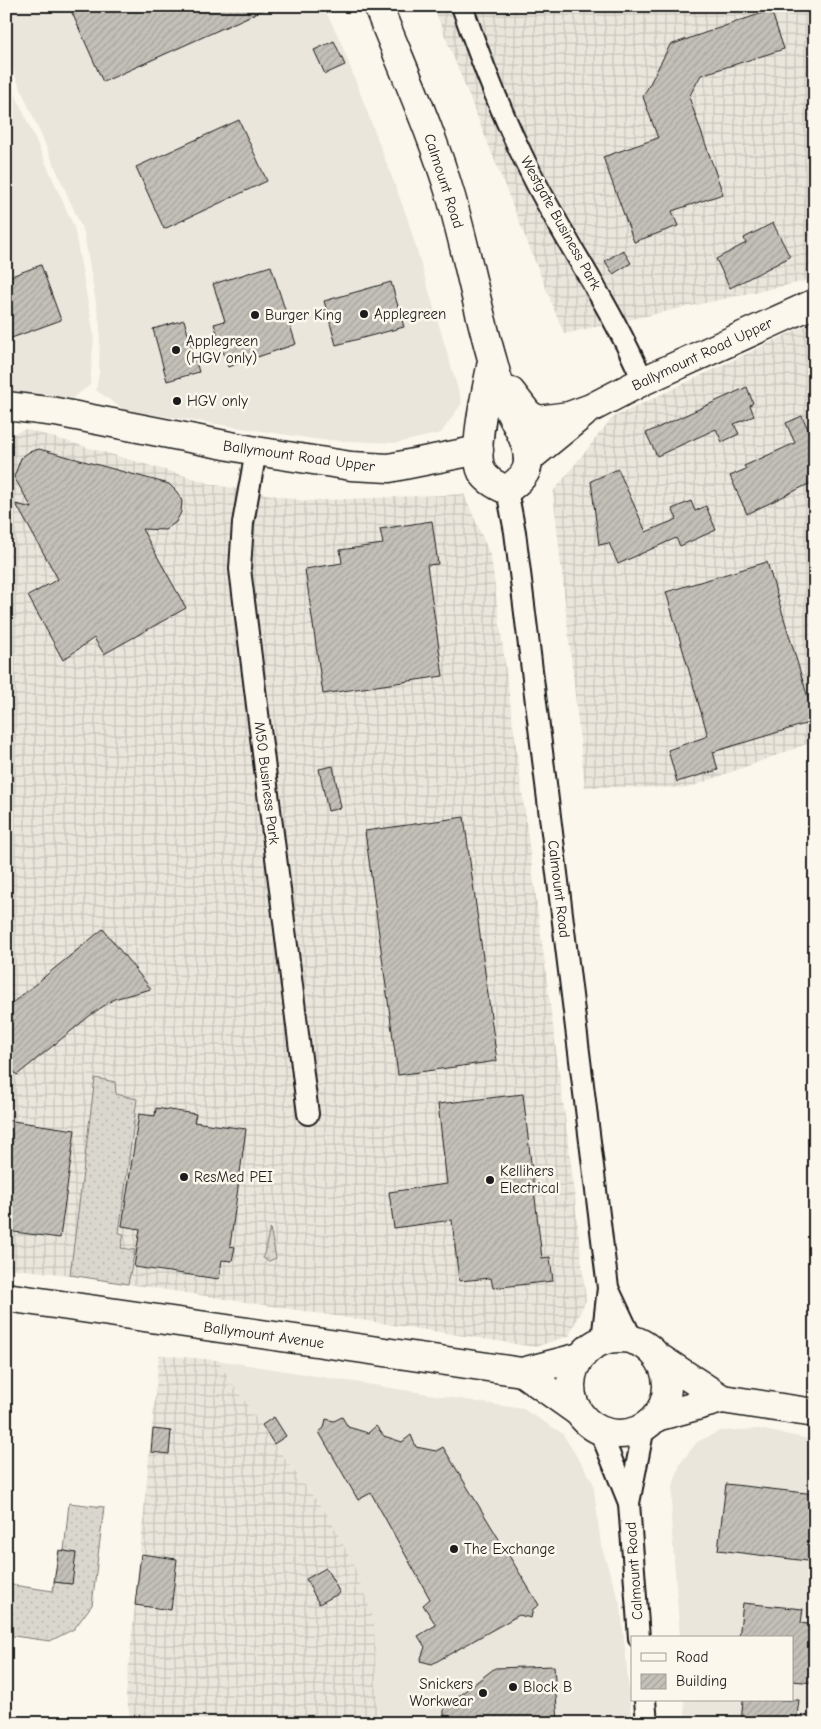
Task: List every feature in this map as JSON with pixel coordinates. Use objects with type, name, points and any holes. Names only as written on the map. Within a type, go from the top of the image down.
[{"type":"street","name":"Calmount Road","points":[[378,6],[425,124],[450,195],[492,361],[502,393],[524,439],[528,459]]},
{"type":"street","name":"Westgate Business Park","points":[[462,6],[486,75],[536,184],[623,334],[643,381]]},
{"type":"street","name":"Ballymount Road Upper","points":[[492,361],[528,414],[538,420],[569,416],[591,408],[643,381],[815,303]]},
{"type":"street","name":"Calmount Road","points":[[479,450],[492,361]]},
{"type":"street","name":"Ballymount Road Upper","points":[[6,406],[56,412],[256,452],[351,466],[390,468],[479,450]]},
{"type":"street","name":"Ballymount Road Upper","points":[[506,490],[522,478],[527,469],[528,459],[591,408]]},
{"type":"street","points":[[479,450],[480,467],[485,477],[506,490]]},
{"type":"street","name":"M50 Business Park","points":[[256,452],[243,523],[240,569],[308,1114]]},
{"type":"street","name":"Calmount Road","points":[[506,490],[515,532],[608,1288],[602,1340]]},
{"type":"street","name":"Calmount Road","points":[[608,1288],[632,1339]]},
{"type":"street","name":"Ballymount Avenue","points":[[6,1297],[522,1372],[580,1357]]},
{"type":"street","points":[[722,1399],[650,1422],[630,1433],[615,1434],[600,1431],[587,1423],[577,1411],[572,1398],[570,1384],[573,1370],[580,1357],[590,1347],[602,1340],[632,1339],[647,1346],[658,1358],[722,1399],[815,1413]]},
{"type":"street","points":[[650,1422],[664,1403],[668,1388],[665,1372],[658,1358]]},
{"type":"street","name":"Ballymount Avenue","points":[[522,1372],[577,1411]]},
{"type":"street","name":"Calmount Road","points":[[629,1503],[650,1422]]},
{"type":"street","name":"Calmount Road","points":[[600,1431],[629,1503],[639,1636]]},
{"type":"street","points":[[645,1702],[646,1723]]},
{"type":"shaded area","points":[[6,6],[323,6],[340,40],[407,217],[462,403],[441,433],[397,443],[321,440],[124,410],[96,390],[99,372],[100,326],[84,233],[6,55]]},
{"type":"shaded area","points":[[433,6],[815,6],[815,279],[564,334]]},
{"type":"shaded area","points":[[6,73],[74,227],[94,335],[90,385],[71,399],[6,392]]},
{"type":"shaded area","points":[[815,321],[815,741],[688,788],[585,787],[553,492],[612,418]]},
{"type":"shaded area","points":[[25,429],[216,485],[305,501],[464,494],[491,557],[570,1155],[586,1300],[569,1336],[535,1347],[70,1275],[6,1268],[6,437]]},
{"type":"shaded area","points":[[95,1078],[115,1082],[116,1094],[137,1099],[119,1233],[124,1234],[121,1248],[135,1250],[128,1284],[70,1275]]},
{"type":"shaded area","points":[[270,1228],[276,1258],[269,1261],[263,1258]]},
{"type":"shaded area","points":[[159,1355],[217,1360],[274,1444],[329,1517],[354,1566],[374,1620],[378,1723],[131,1723],[126,1695]]},
{"type":"shaded area","points":[[217,1360],[523,1409],[562,1433],[593,1482],[601,1545],[621,1607],[632,1723],[378,1723],[374,1620],[329,1517],[274,1444]]},
{"type":"shaded area","points":[[759,1429],[815,1440],[815,1723],[686,1723],[684,1702],[794,1702],[794,1636],[680,1636],[671,1520],[673,1486],[680,1464],[697,1442],[720,1431]]},
{"type":"shaded area","points":[[69,1503],[104,1507],[92,1605],[74,1629],[50,1641],[6,1635],[6,1584],[53,1591],[54,1582],[71,1584],[76,1553],[64,1551]]},
{"type":"building","points":[[69,6],[272,6],[103,82]]},
{"type":"building","points":[[771,10],[784,49],[701,75],[689,97],[723,194],[672,211],[678,226],[634,242],[603,157],[658,138],[643,97],[670,45]]},
{"type":"building","points":[[334,41],[345,65],[325,74],[314,50]]},
{"type":"building","points":[[239,120],[267,181],[164,229],[136,167]]},
{"type":"building","points":[[773,223],[790,257],[730,288],[716,259],[746,243],[744,238]]},
{"type":"building","points":[[623,250],[631,263],[613,274],[605,261]]},
{"type":"building","points":[[41,265],[61,320],[6,340],[6,278]]},
{"type":"building","name":"Burger King","points":[[271,266],[296,344],[228,367],[214,324],[225,321],[213,284]]},
{"type":"building","points":[[391,282],[404,327],[336,345],[324,301]]},
{"type":"building","name":"Applegreen (HGV only)","points":[[184,320],[199,372],[167,381],[153,329]]},
{"type":"building","points":[[747,387],[753,403],[750,405],[754,416],[734,424],[739,434],[722,442],[716,429],[657,456],[646,433]]},
{"type":"building","points":[[802,416],[811,436],[815,434],[815,481],[747,514],[730,476],[746,469],[744,466],[795,443],[786,423]]},
{"type":"building","points":[[39,449],[169,484],[177,492],[182,501],[181,512],[176,522],[165,530],[142,529],[186,608],[104,654],[94,638],[63,660],[28,596],[58,579],[16,504],[32,508],[14,477],[21,458],[29,452]]},
{"type":"building","points":[[618,469],[646,532],[677,519],[672,509],[691,501],[695,511],[706,506],[716,530],[680,546],[676,538],[618,564],[609,543],[599,545],[591,481]]},
{"type":"building","points":[[432,521],[438,564],[427,565],[443,676],[323,694],[305,569],[342,563],[340,550],[383,544],[380,529]]},
{"type":"building","points":[[767,562],[815,721],[713,752],[718,770],[677,782],[668,750],[708,736],[666,592]]},
{"type":"building","points":[[333,766],[341,808],[328,811],[319,769]]},
{"type":"building","points":[[464,817],[497,1061],[398,1075],[365,831]]},
{"type":"building","points":[[103,929],[151,989],[114,999],[92,1014],[17,1075],[6,1062],[6,1008]]},
{"type":"building","name":"Kellihers Electrical","points":[[523,1094],[542,1258],[550,1257],[553,1281],[493,1288],[491,1278],[459,1281],[452,1220],[394,1228],[389,1192],[447,1184],[438,1104]]},
{"type":"building","name":"ResMed PEI","points":[[156,1108],[196,1114],[194,1122],[246,1129],[230,1246],[235,1247],[232,1261],[222,1260],[219,1279],[134,1267],[140,1229],[122,1226],[139,1114],[155,1116]]},
{"type":"building","points":[[6,1120],[75,1130],[60,1238],[6,1231]]},
{"type":"building","points":[[274,1417],[286,1436],[274,1444],[262,1425]]},
{"type":"building","name":"The Exchange","points":[[342,1417],[348,1427],[368,1433],[376,1426],[384,1436],[402,1442],[411,1435],[416,1447],[436,1451],[443,1447],[539,1605],[533,1609],[531,1618],[519,1615],[432,1664],[420,1661],[425,1647],[418,1636],[436,1625],[423,1605],[430,1599],[371,1493],[358,1500],[319,1432],[324,1428],[326,1419],[334,1421]]},
{"type":"building","points":[[153,1429],[171,1431],[169,1454],[151,1452]]},
{"type":"building","points":[[726,1484],[815,1494],[815,1562],[718,1550]]},
{"type":"building","points":[[59,1550],[76,1553],[72,1584],[54,1582]]},
{"type":"building","points":[[141,1554],[177,1559],[171,1610],[135,1605]]},
{"type":"building","points":[[326,1568],[340,1593],[319,1604],[306,1579]]},
{"type":"building","points":[[743,1603],[803,1609],[801,1623],[815,1625],[815,1683],[794,1681],[794,1636],[739,1636]]},
{"type":"building","name":"Block B","points":[[554,1666],[558,1723],[444,1723],[444,1707],[495,1668]]},
{"type":"building","points":[[794,1700],[799,1700],[796,1723],[741,1723],[743,1702],[794,1702]]},
{"type":"place","name":"Applegreen","points":[[364,314]]},
{"type":"place","name":"Burger King","points":[[255,315]]},
{"type":"place","name":"Applegreen (HGV only)","points":[[176,350]]},
{"type":"place","name":"HGV only","points":[[177,401]]},
{"type":"place","name":"ResMed PEI","points":[[184,1177]]},
{"type":"place","name":"Kellihers Electrical","points":[[490,1180]]},
{"type":"place","name":"The Exchange","points":[[454,1549]]},
{"type":"place","name":"Block B","points":[[513,1687]]},
{"type":"place","name":"Snickers Workwear","points":[[483,1693]]}]
